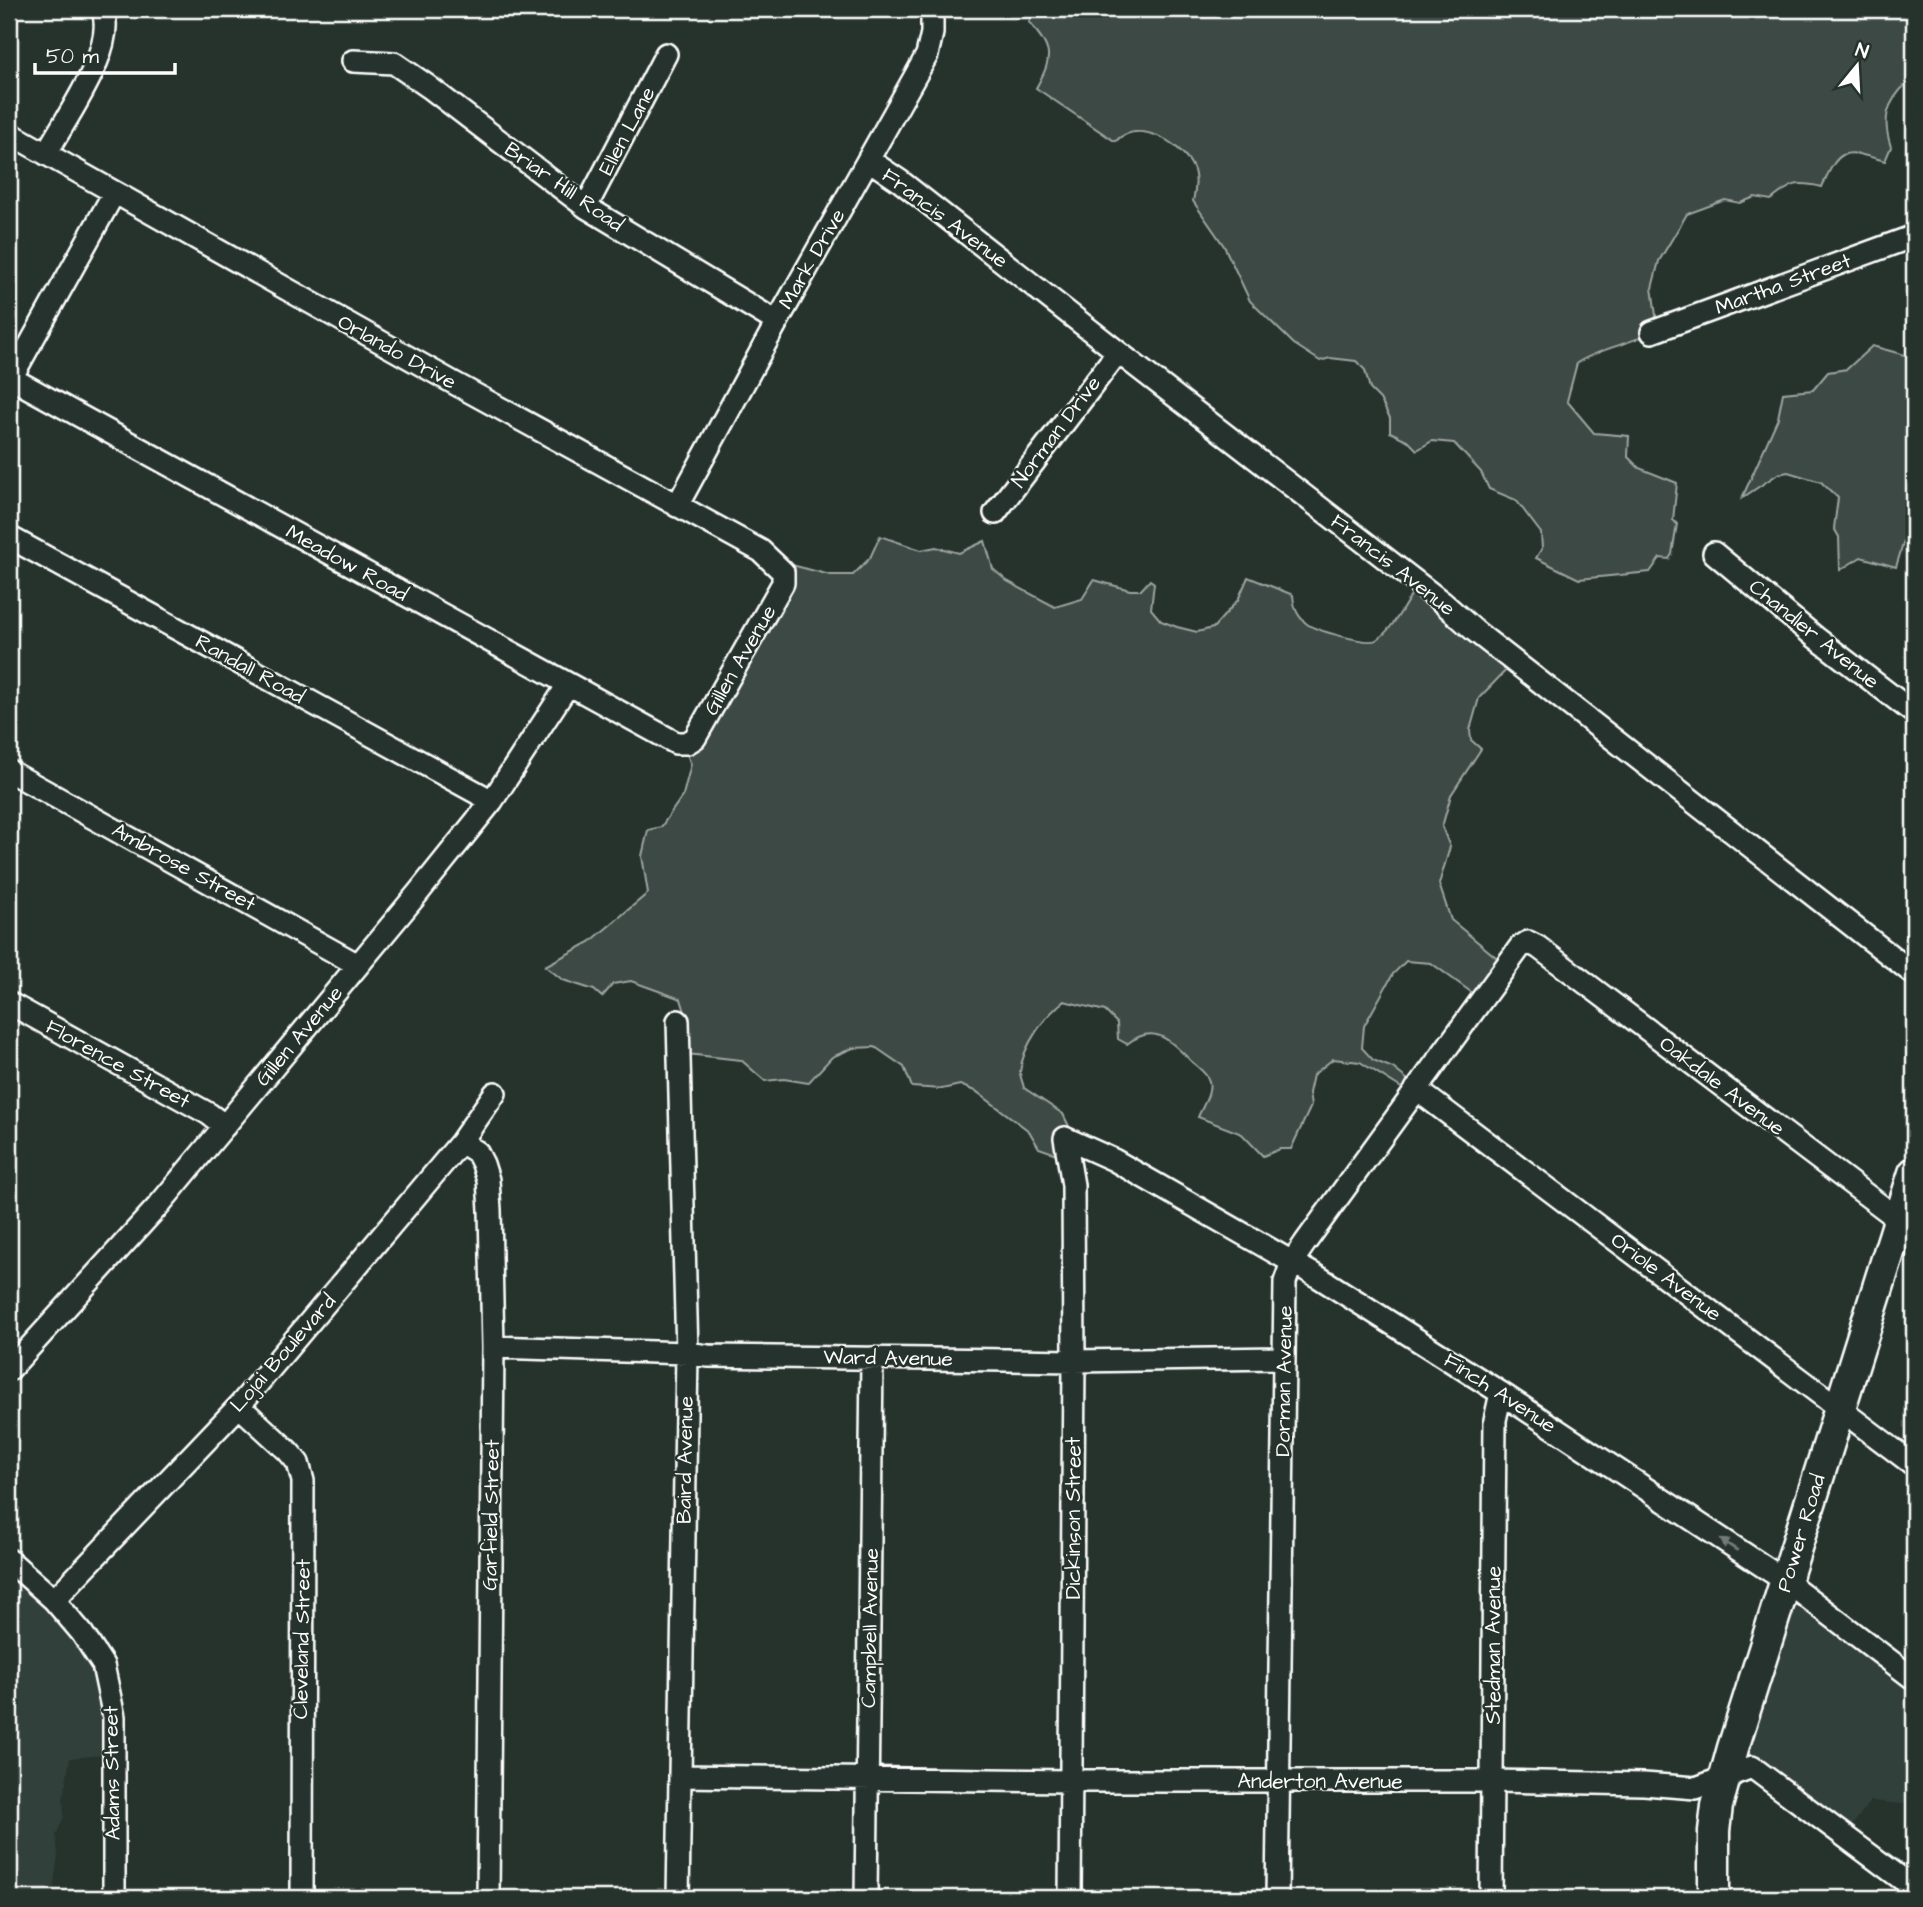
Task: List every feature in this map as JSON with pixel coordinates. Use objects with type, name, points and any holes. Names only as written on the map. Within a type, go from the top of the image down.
[{"type":"main road","name":"Power Road","points":[[1714,1898],[1714,1830],[1725,1777],[1840,1408],[1906,1225],[1914,1172]]},
{"type":"street","points":[[46,153],[90,76],[104,43],[106,18],[102,9]]},
{"type":"street","name":"Mark Drive","points":[[677,506],[777,321],[928,55],[932,9]]},
{"type":"street","name":"Ellen Lane","points":[[586,207],[666,54]]},
{"type":"street","name":"Briar Hill Road","points":[[353,61],[394,63],[586,207],[777,321]]},
{"type":"street","name":"Orlando Drive","points":[[9,134],[761,551],[783,572]]},
{"type":"street","name":"Francis Avenue","points":[[869,160],[900,180],[1442,602],[1475,631],[1914,974]]},
{"type":"street","points":[[9,379],[114,193]]},
{"type":"street","name":"Martha Street","points":[[1652,332],[1914,236]]},
{"type":"street","name":"Norman Drive","points":[[995,513],[1118,352]]},
{"type":"street","name":"Meadow Road","points":[[9,379],[676,743],[687,743]]},
{"type":"street","name":"Randall Road","points":[[9,537],[492,801]]},
{"type":"street","name":"Chandler Avenue","points":[[1714,553],[1914,713]]},
{"type":"street","name":"Gillen Avenue","points":[[687,743],[695,738],[783,583],[783,572]]},
{"type":"street","name":"Gillen Avenue","points":[[9,1370],[159,1205],[359,965],[492,801],[568,685]]},
{"type":"street","name":"Ambrose Street","points":[[9,771],[359,965]]},
{"type":"street","name":"Dorman Avenue","points":[[1277,1898],[1285,1282],[1292,1262],[1520,947],[1528,942]]},
{"type":"street","name":"Oakdale Avenue","points":[[1528,942],[1906,1225]]},
{"type":"street","name":"Florence Street","points":[[9,1003],[209,1114],[225,1126]]},
{"type":"street","name":"Baird Avenue","points":[[678,1021],[687,1353],[678,1898]]},
{"type":"street","name":"Oriole Avenue","points":[[1416,1089],[1914,1465]]},
{"type":"street","name":"Lojai Boulevard","points":[[54,1600],[239,1406],[461,1142],[495,1093]]},
{"type":"street","name":"Finch Avenue","points":[[1065,1138],[1114,1160],[1292,1262],[1501,1392],[1787,1581],[1914,1679]]},
{"type":"street","name":"Dickinson Street","points":[[1065,1138],[1073,1185],[1070,1898]]},
{"type":"street","name":"Garfield Street","points":[[461,1142],[477,1152],[488,1180],[493,1347],[488,1898]]},
{"type":"street","name":"Ward Avenue","points":[[493,1347],[687,1353],[708,1356],[1074,1361],[1284,1358]]},
{"type":"street","name":"Campbell Avenue","points":[[866,1898],[872,1358]]},
{"type":"street","name":"Stedman Avenue","points":[[1491,1898],[1495,1420],[1501,1392]]},
{"type":"street","name":"Cleveland Street","points":[[239,1406],[288,1451],[298,1463],[303,1481],[302,1898]]},
{"type":"street","name":"Adams Street","points":[[9,1559],[54,1600],[103,1665],[114,1717],[114,1898]]},
{"type":"street","name":"Anderton Avenue","points":[[681,1776],[1071,1781],[1492,1782],[1644,1784],[1696,1788],[1752,1767],[1914,1888]]},
{"type":"shaded area","points":[[1037,9],[1914,9],[1914,84],[1907,83],[1890,105],[1887,128],[1891,147],[1885,161],[1852,153],[1845,154],[1834,164],[1822,187],[1795,185],[1771,200],[1755,197],[1740,203],[1725,200],[1687,214],[1659,261],[1652,288],[1658,329],[1577,363],[1567,401],[1594,433],[1629,436],[1628,457],[1639,468],[1677,483],[1673,520],[1677,524],[1669,559],[1660,558],[1650,572],[1579,579],[1536,558],[1542,548],[1541,533],[1516,500],[1489,489],[1481,472],[1454,443],[1432,441],[1417,450],[1407,440],[1390,432],[1390,418],[1380,399],[1370,389],[1365,370],[1356,361],[1330,358],[1320,361],[1294,344],[1250,301],[1224,246],[1193,201],[1195,173],[1177,148],[1146,133],[1135,132],[1113,140],[1036,88],[1048,60],[1046,47],[1029,22]]},
{"type":"shaded area","points":[[1872,346],[1905,355],[1914,354],[1914,517],[1909,524],[1896,567],[1861,557],[1840,570],[1839,537],[1834,528],[1838,498],[1821,482],[1788,472],[1778,474],[1742,498],[1778,418],[1783,393],[1813,390],[1828,372],[1847,369]]},
{"type":"shaded area","points":[[880,536],[921,550],[936,547],[959,553],[985,541],[993,569],[1007,581],[1055,607],[1082,599],[1094,580],[1130,590],[1141,590],[1150,580],[1154,583],[1151,609],[1161,621],[1197,632],[1213,628],[1238,600],[1248,577],[1293,595],[1298,615],[1312,627],[1352,639],[1376,640],[1393,623],[1416,587],[1512,664],[1479,698],[1470,730],[1471,740],[1481,749],[1451,795],[1442,827],[1450,847],[1439,884],[1451,920],[1508,967],[1482,1000],[1431,963],[1406,961],[1393,974],[1364,1026],[1362,1048],[1373,1060],[1393,1068],[1419,1089],[1414,1096],[1360,1062],[1333,1059],[1313,1075],[1309,1093],[1311,1106],[1291,1149],[1280,1149],[1263,1156],[1242,1134],[1198,1117],[1208,1094],[1208,1078],[1169,1041],[1154,1034],[1137,1038],[1127,1044],[1118,1039],[1117,1023],[1105,1011],[1064,1001],[1036,1032],[1025,1052],[1020,1074],[1024,1088],[1063,1114],[1081,1151],[1076,1161],[1039,1148],[1029,1131],[977,1092],[960,1085],[942,1089],[912,1087],[904,1067],[875,1047],[853,1048],[832,1057],[808,1083],[784,1079],[765,1081],[741,1060],[687,1054],[685,1012],[681,999],[631,981],[613,984],[602,997],[594,990],[563,980],[545,966],[590,942],[648,893],[642,856],[648,830],[661,827],[683,795],[691,764],[684,747],[783,568],[792,565],[830,575],[853,575],[870,558]]},
{"type":"shaded area","points":[[9,1566],[102,1667],[113,1754],[70,1758],[63,1800],[64,1817],[56,1835],[58,1855],[52,1898],[9,1898]]},
{"type":"shaded area","points":[[1783,1592],[1914,1682],[1914,1798],[1903,1804],[1870,1801],[1843,1838],[1734,1753]]}]
